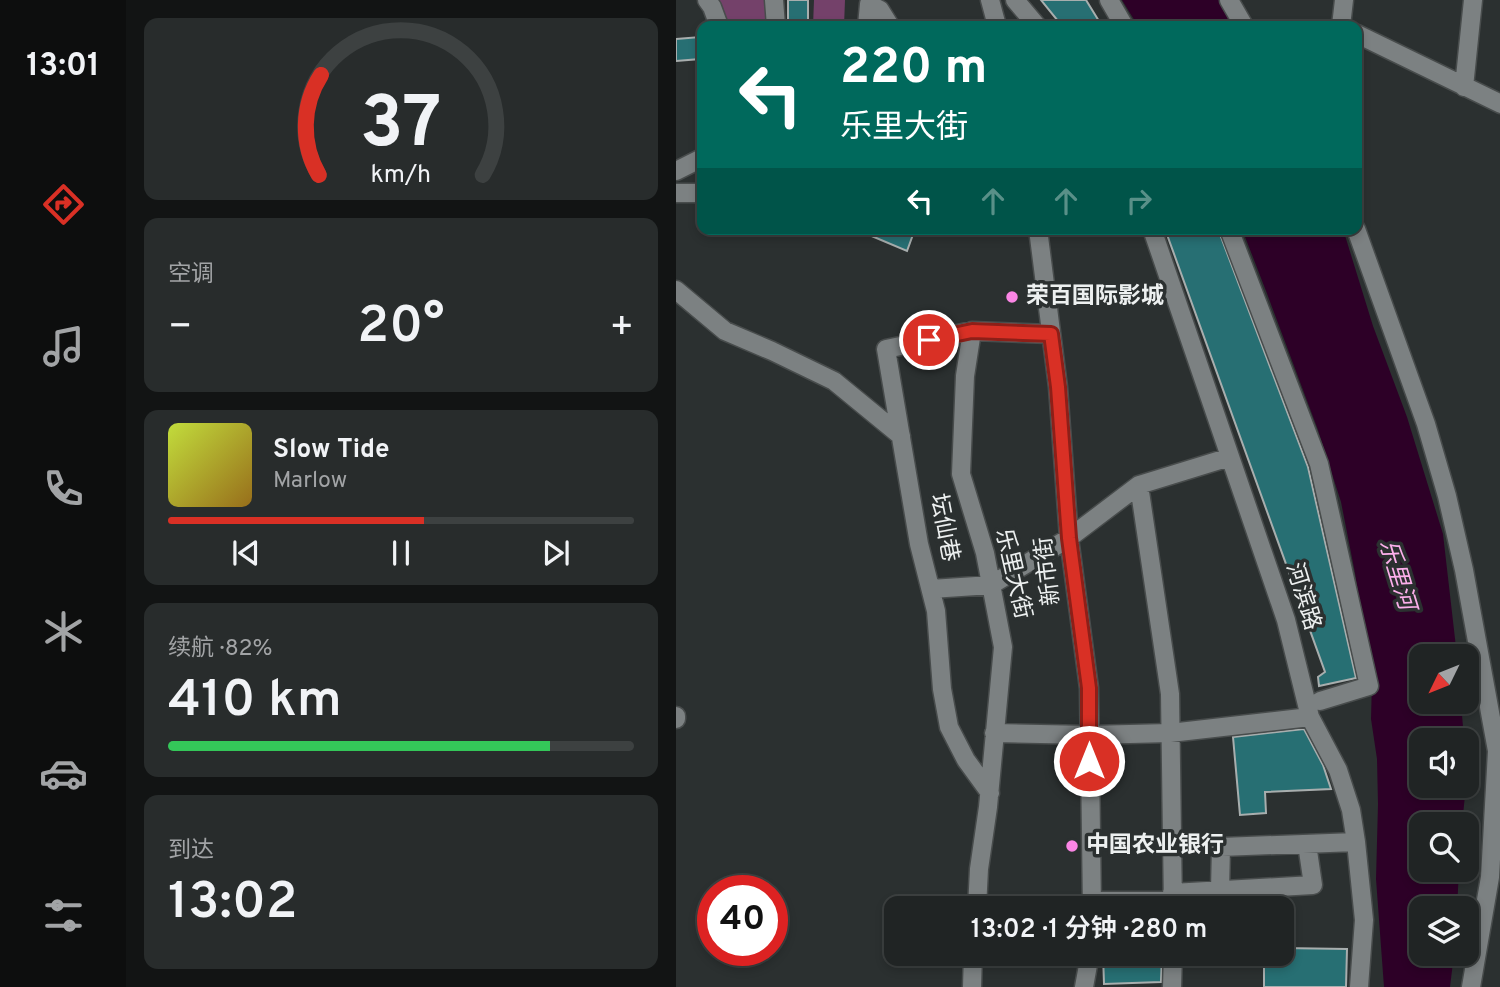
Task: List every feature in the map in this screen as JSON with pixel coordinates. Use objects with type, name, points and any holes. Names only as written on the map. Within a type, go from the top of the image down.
[{"type":"street","points":[[707,0],[717,21]]},
{"type":"street","points":[[773,0],[775,21]]},
{"type":"street","points":[[990,0],[996,21]]},
{"type":"street","points":[[1015,0],[1033,21]]},
{"type":"street","points":[[1109,0],[1121,21]]},
{"type":"street","points":[[1229,0],[1241,21]]},
{"type":"street","points":[[1342,21],[1344,0]]},
{"type":"street","points":[[1464,87],[1473,0]]},
{"type":"street","points":[[867,21],[869,4],[880,10],[887,21]]},
{"type":"street","points":[[1362,36],[1500,104]]},
{"type":"street","points":[[676,171],[697,160]]},
{"type":"street","points":[[676,193],[697,193]]},
{"type":"street","name":"新市街","points":[[1040,235],[1058,387],[1069,538],[1089,688],[1092,896]]},
{"type":"street","name":"河滨路","points":[[1154,235],[1286,620],[1310,716],[1338,770],[1351,810],[1364,920],[1358,987]]},
{"type":"street","points":[[1231,235],[1319,464],[1369,687],[1320,701]]},
{"type":"street","points":[[1358,235],[1426,424],[1447,496],[1499,751],[1490,877],[1471,987]]},
{"type":"street","points":[[676,290],[725,331],[834,381],[901,436]]},
{"type":"street","points":[[972,331],[1051,334]]},
{"type":"street","name":"坛仙巷","points":[[972,331],[886,349],[919,544],[936,611],[949,727],[966,760],[990,793]]},
{"type":"street","name":"乐里大街","points":[[972,331],[965,376],[961,474],[985,553],[1003,647],[978,896]]},
{"type":"street","points":[[931,589],[991,585],[1069,538],[1139,485],[1230,457]]},
{"type":"street","points":[[1139,485],[1170,694],[1172,896]]},
{"type":"street","points":[[994,733],[1170,733],[1310,716]]},
{"type":"street","points":[[1220,890],[1221,847],[1356,842]]},
{"type":"street","points":[[1191,896],[1220,890],[1313,885],[1307,844]]},
{"type":"street","points":[[972,987],[973,966]]},
{"type":"street","points":[[1084,987],[1088,966]]},
{"type":"street","points":[[1172,987],[1173,966]]},
{"type":"shaded area","points":[[712,0],[768,0],[770,21],[725,21]]},
{"type":"shaded area","points":[[814,0],[845,0],[844,21],[813,21]]},
{"type":"water","points":[[1122,0],[1219,0],[1231,21],[1135,21]]},
{"type":"water","name":"乐里河","points":[[1244,235],[1345,235],[1373,326],[1407,417],[1443,534],[1456,644],[1409,644],[1409,714],[1462,714],[1463,728],[1409,728],[1409,798],[1465,798],[1463,812],[1409,812],[1409,882],[1458,882],[1458,896],[1409,896],[1409,966],[1453,966],[1450,987],[1384,987],[1376,879],[1378,804],[1377,759],[1371,719],[1372,680],[1341,502],[1318,430]]},
{"type":"building","points":[[788,0],[808,0],[808,21],[788,21]]},
{"type":"building","points":[[1041,0],[1086,0],[1099,21],[1058,21]]},
{"type":"building","points":[[697,37],[697,59],[676,61],[676,39]]},
{"type":"building","points":[[869,235],[913,235],[907,251]]},
{"type":"building","points":[[1167,235],[1220,235],[1308,467],[1356,678],[1319,686],[1318,677],[1325,672]]},
{"type":"building","points":[[1304,729],[1323,765],[1331,789],[1265,792],[1266,813],[1240,815],[1233,737]]},
{"type":"building","points":[[1294,948],[1347,949],[1346,987],[1264,987],[1264,966],[1294,966]]},
{"type":"building","points":[[1103,966],[1162,966],[1161,982],[1104,984]]},
{"type":"place","name":"荣百国际影城","points":[[1012,297]]},
{"type":"place","name":"中国农业银行","points":[[1072,846]]},
{"type":"route","points":[[929,340],[972,331],[1051,334],[1058,387],[1069,538],[1089,688],[1089,761]]}]
